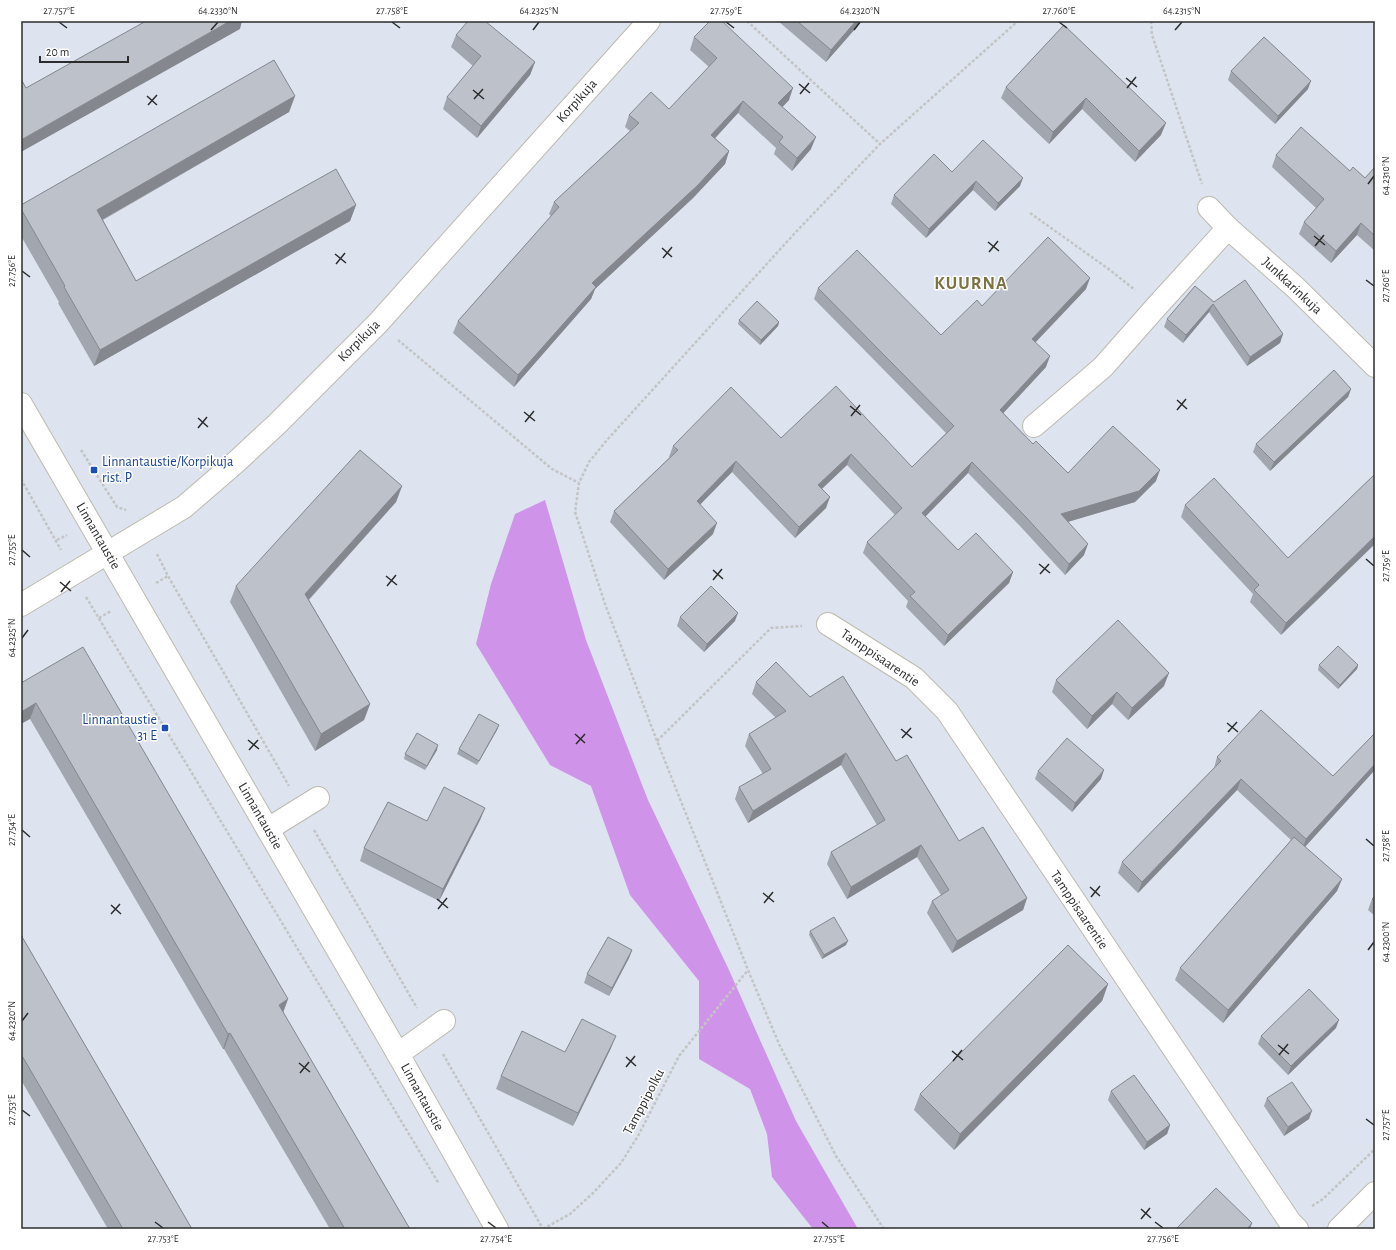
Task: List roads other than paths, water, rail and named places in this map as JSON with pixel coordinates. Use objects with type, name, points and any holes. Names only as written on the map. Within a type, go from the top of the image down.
[{"type":"street","name":"Korpikuja","points":[[21,605],[184,507],[277,424],[378,323],[649,21]]},
{"type":"street","name":"Junkkarinkuja","points":[[1208,208],[1228,228],[1296,288],[1375,366]]},
{"type":"street","points":[[1034,426],[1103,368],[1156,306],[1228,228]]},
{"type":"street","name":"Linnantaustie","points":[[21,404],[398,1054],[497,1229]]},
{"type":"street","name":"Tamppisaarentie","points":[[828,624],[914,678],[947,711],[1293,1225]]},
{"type":"street","points":[[268,829],[310,803]]},
{"type":"street","points":[[398,1054],[437,1026]]},
{"type":"street","points":[[1339,1229],[1375,1193]]},
{"type":"place","name":"Linnantaustie/Korpikuja rist. P","points":[[94,470]]},
{"type":"place","name":"Linnantaustie 31 E","points":[[165,728]]},
{"type":"district","name":"KUURNA","points":[[971,284]]}]
